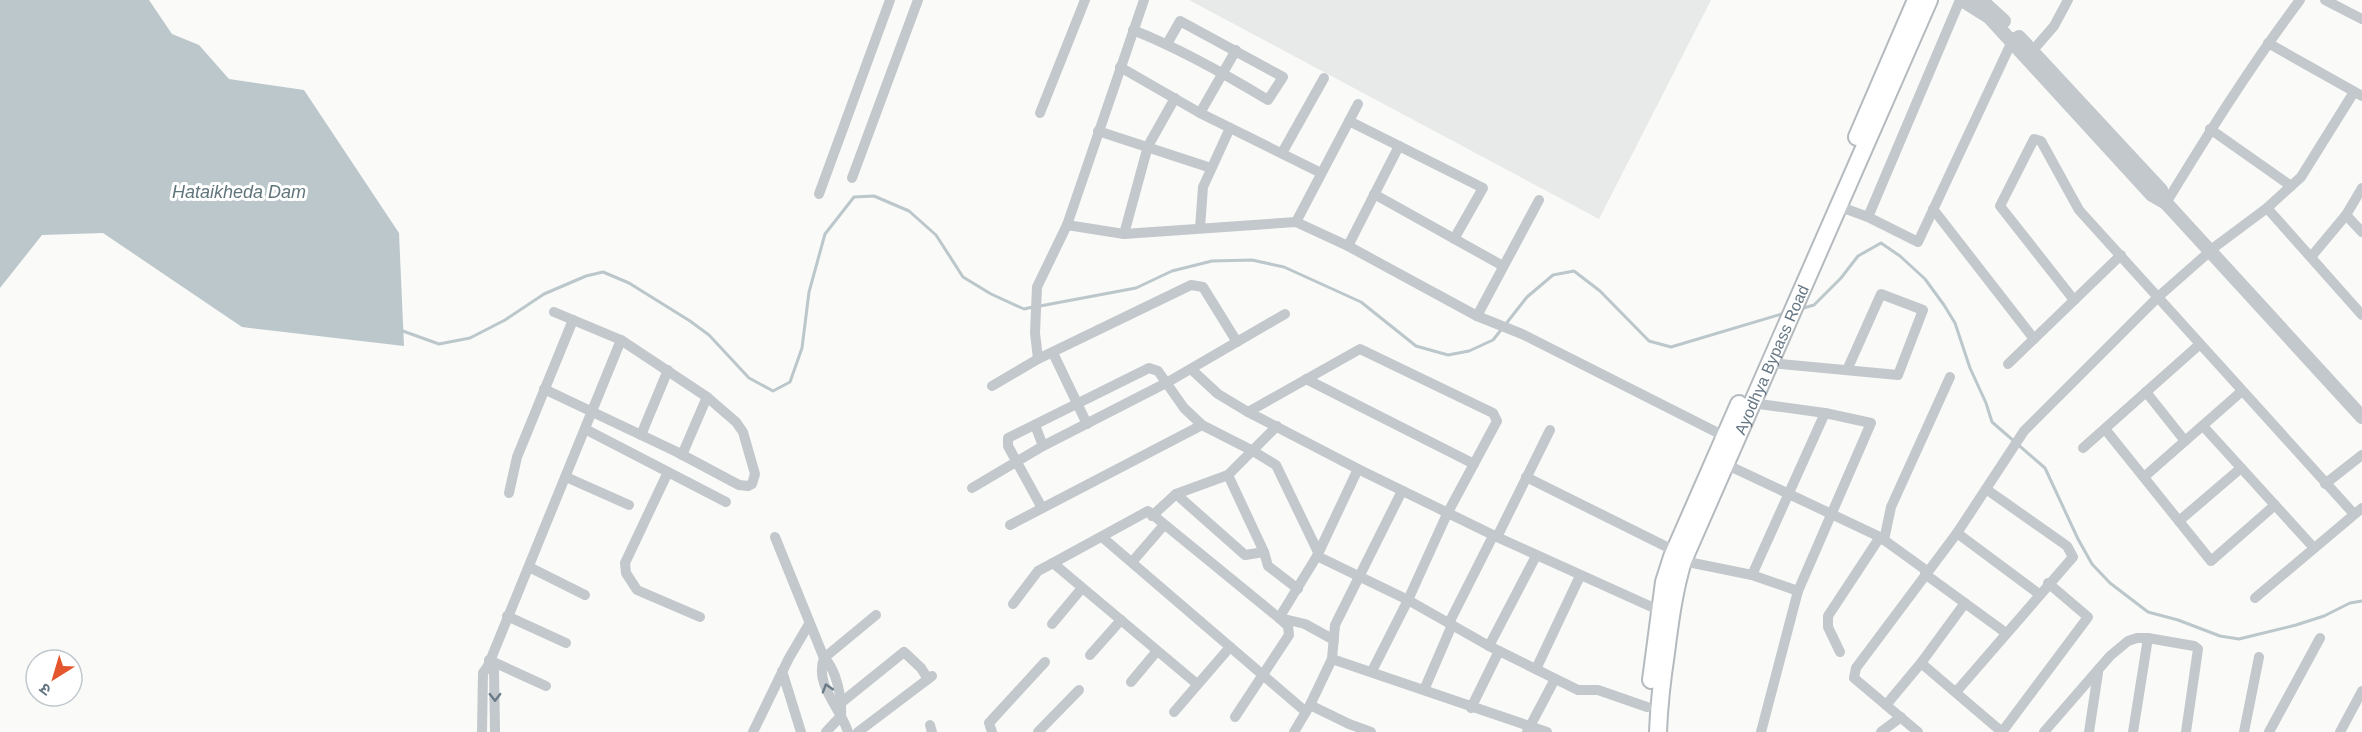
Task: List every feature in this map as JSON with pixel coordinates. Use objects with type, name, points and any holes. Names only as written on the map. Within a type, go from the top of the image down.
[{"type":"main road","name":"Ayodhya Bypass Road","points":[[1658,732],[1665,613],[1664,582],[1679,556],[1773,341],[1916,0]]},
{"type":"main road","name":"Ayodhya Bypass Road","points":[[1797,284],[1838,206],[1886,102],[1929,0]]},
{"type":"main road","name":"Ayodhya Bypass Road","points":[[1730,439],[1752,403],[1770,363],[1773,341]]},
{"type":"main road","name":"Ayodhya Bypass Road","points":[[1646,732],[1647,707],[1665,613]]},
{"type":"street","points":[[819,194],[890,0]]},
{"type":"street","points":[[852,178],[918,0]]},
{"type":"street","points":[[1040,113],[1085,0]]},
{"type":"street","points":[[1038,359],[1035,333],[1037,287],[1067,225],[1144,0]]},
{"type":"street","points":[[1868,218],[1961,0],[1989,17],[2014,38]]},
{"type":"street","points":[[1981,0],[1990,6],[2014,38],[2152,195],[2166,203],[2362,417]]},
{"type":"street","points":[[2029,55],[2054,26],[2068,0]]},
{"type":"street","points":[[2166,203],[2210,129],[2300,0]]},
{"type":"street","points":[[2325,0],[2362,19]]},
{"type":"street","points":[[1134,30],[1224,73],[1268,100],[1283,77],[1180,21],[1167,44]]},
{"type":"street","points":[[1838,206],[1918,242],[2014,38]]},
{"type":"street","points":[[1918,732],[1854,678],[1856,668],[1957,533],[2006,455],[2024,431],[2158,297],[2210,252],[2267,208],[2301,177],[2358,94],[2268,43]]},
{"type":"street","points":[[1200,113],[1236,50]]},
{"type":"street","points":[[1120,67],[1200,113],[1321,173]]},
{"type":"street","points":[[1282,153],[1324,78]]},
{"type":"street","points":[[1124,234],[1148,146],[1175,98]]},
{"type":"street","points":[[1296,222],[1358,104]]},
{"type":"street","points":[[1349,121],[1483,188],[1454,239]]},
{"type":"street","points":[[1200,228],[1203,187],[1230,128]]},
{"type":"street","points":[[2210,129],[2291,186]]},
{"type":"street","points":[[1098,131],[1211,168]]},
{"type":"street","points":[[2074,300],[2000,206],[2034,139],[2041,141],[2079,210],[2325,484],[2358,511],[2255,598]]},
{"type":"street","points":[[1348,246],[1399,146]]},
{"type":"street","points":[[2311,257],[2346,215],[2362,188]]},
{"type":"street","points":[[1374,194],[1503,266]]},
{"type":"street","points":[[1477,316],[1539,200]]},
{"type":"street","points":[[2267,208],[2362,315]]},
{"type":"street","points":[[1933,209],[2034,339]]},
{"type":"street","points":[[2346,215],[2362,232]]},
{"type":"street","points":[[1067,225],[1124,234],[1296,222],[1348,246],[1477,316],[1522,334],[1730,439]]},
{"type":"street","points":[[2008,364],[2121,255]]},
{"type":"street","points":[[992,386],[1038,359],[1191,285],[1203,287],[1237,342]]},
{"type":"street","points":[[1770,363],[1898,375],[1923,310],[1881,294],[1847,370]]},
{"type":"street","points":[[544,389],[642,435],[739,485],[748,486],[755,480],[743,432],[736,422],[707,397],[621,340],[554,312]]},
{"type":"street","points":[[972,488],[1043,446],[1168,382],[1285,314]]},
{"type":"street","points":[[509,493],[516,457],[573,320]]},
{"type":"street","points":[[482,732],[483,673],[529,567],[621,340]]},
{"type":"street","points":[[2083,448],[2200,344]]},
{"type":"street","points":[[1248,412],[1360,349],[1493,413],[1497,421],[1447,514],[1408,600],[1372,671]]},
{"type":"street","points":[[1053,353],[1087,424]]},
{"type":"street","points":[[1042,508],[1008,446],[1008,438],[1149,368],[1158,370],[1184,408],[1202,425],[1276,465],[1318,554],[1360,578],[1408,600],[1494,649],[1578,690],[1598,690],[1647,707]]},
{"type":"street","points":[[1191,369],[1218,394],[1248,412],[1358,469],[1536,556],[1665,613]]},
{"type":"street","points":[[642,435],[668,370]]},
{"type":"street","points":[[1840,652],[1831,635],[1827,622],[1828,616],[1882,538],[1891,507],[1950,377]]},
{"type":"street","points":[[1306,379],[1474,464]]},
{"type":"street","points":[[2144,477],[2242,391]]},
{"type":"street","points":[[2146,392],[2185,441]]},
{"type":"street","points":[[682,455],[707,397]]},
{"type":"street","points":[[1752,403],[1825,413],[1871,423],[1798,591],[1761,732]]},
{"type":"street","points":[[1752,575],[1825,413]]},
{"type":"street","points":[[1035,425],[1043,446]]},
{"type":"street","points":[[1010,525],[1202,425]]},
{"type":"street","points":[[1152,516],[1176,494],[1228,475],[1276,426]]},
{"type":"street","points":[[2202,426],[2314,548]]},
{"type":"street","points":[[585,429],[726,502]]},
{"type":"street","points":[[2105,429],[2211,561],[2275,505]]},
{"type":"street","points":[[1424,690],[1450,624],[1550,430]]},
{"type":"street","points":[[2325,484],[2362,455]]},
{"type":"street","points":[[1720,462],[1882,538],[2006,633]]},
{"type":"street","points":[[2179,520],[2241,468]]},
{"type":"street","points":[[1284,619],[1287,606],[1318,554],[1358,469]]},
{"type":"street","points":[[668,471],[626,563],[626,573],[637,590],[700,617]]},
{"type":"street","points":[[1228,475],[1268,566],[1298,588]]},
{"type":"street","points":[[566,477],[629,505]]},
{"type":"street","points":[[1526,477],[1679,556],[1752,575],[1798,591]]},
{"type":"street","points":[[1956,692],[2048,583],[2073,557],[2067,546],[1986,489]]},
{"type":"street","points":[[1294,732],[1332,659],[1335,625],[1402,491]]},
{"type":"street","points":[[1176,494],[1245,555],[1263,552]]},
{"type":"street","points":[[1013,604],[1038,571],[1148,511],[1284,619],[1288,626],[1288,635],[1235,717]]},
{"type":"street","points":[[1132,562],[1164,525]]},
{"type":"street","points":[[1957,533],[2039,594]]},
{"type":"street","points":[[775,537],[809,624],[824,658],[830,663],[842,702],[841,716],[825,732]]},
{"type":"street","points":[[1102,537],[1262,674],[1308,709],[1346,728],[1371,732]]},
{"type":"street","points":[[1471,708],[1494,649],[1536,556]]},
{"type":"street","points":[[1053,563],[1197,684]]},
{"type":"street","points":[[529,567],[585,595]]},
{"type":"street","points":[[1536,669],[1580,576]]},
{"type":"street","points":[[1921,663],[2002,732],[2088,617],[2048,583]]},
{"type":"street","points":[[1052,624],[1083,588]]},
{"type":"street","points":[[1886,705],[1921,663],[1965,603]]},
{"type":"street","points":[[848,732],[831,701],[820,668],[824,658],[876,615]]},
{"type":"street","points":[[507,616],[566,643]]},
{"type":"street","points":[[1284,619],[1305,624],[1334,640]]},
{"type":"street","points":[[1090,655],[1120,620]]},
{"type":"street","points":[[753,732],[782,671],[809,624]]},
{"type":"street","points":[[2044,732],[2120,646],[2137,638],[2148,638],[2194,646],[2198,649],[2186,732]]},
{"type":"street","points":[[2133,732],[2148,638]]},
{"type":"street","points":[[2269,732],[2320,638]]},
{"type":"street","points":[[1174,711],[1230,647]]},
{"type":"street","points":[[1131,682],[1157,651]]},
{"type":"street","points":[[842,702],[904,652],[930,677],[858,732]]},
{"type":"street","points":[[2244,732],[2259,657]]},
{"type":"street","points":[[1332,659],[1372,671],[1528,729],[1547,732]]},
{"type":"street","points":[[488,663],[546,686]]},
{"type":"street","points":[[488,663],[495,671],[495,732]]},
{"type":"street","points":[[990,731],[989,723],[1045,663]]},
{"type":"street","points":[[782,671],[801,732]]},
{"type":"street","points":[[2089,732],[2098,672]]},
{"type":"street","points":[[1528,729],[1555,679]]},
{"type":"street","points":[[1038,732],[1079,690]]},
{"type":"street","points":[[2340,732],[2359,704],[2362,691]]},
{"type":"street","points":[[482,717],[495,718]]},
{"type":"street","points":[[1881,732],[1901,717]]},
{"type":"street","points":[[791,732],[797,720]]},
{"type":"shaded area","points":[[1189,0],[1711,0],[1599,219]]},
{"type":"water","name":"Hataikheda Dam","points":[[0,0],[149,0],[172,34],[199,45],[229,79],[304,90],[399,233],[404,346],[242,327],[103,233],[42,235],[0,288]]},
{"type":"waterway","points":[[400,330],[439,344],[470,338],[505,320],[544,294],[586,276],[603,272],[629,283],[690,321],[709,335],[749,378],[773,391],[790,382],[802,348],[809,292],[825,234],[854,197],[874,196],[909,211],[936,235],[963,277],[991,294],[1024,309],[1033,307]]},
{"type":"waterway","points":[[1800,309],[1814,305],[1841,278],[1858,256],[1881,243],[1900,256],[1925,279],[1955,323],[1992,422],[2045,468],[2092,564],[2110,583],[2148,612],[2178,620],[2220,636],[2239,639],[2296,625],[2324,616],[2350,603],[2362,601]]},
{"type":"waterway","points":[[1040,306],[1136,288],[1172,271],[1212,261],[1252,260],[1284,267],[1361,302],[1416,346],[1448,355],[1469,351],[1493,340],[1501,330]]},
{"type":"waterway","points":[[1505,325],[1527,297],[1553,275],[1574,271],[1600,291],[1649,341],[1671,347],[1785,313]]}]
